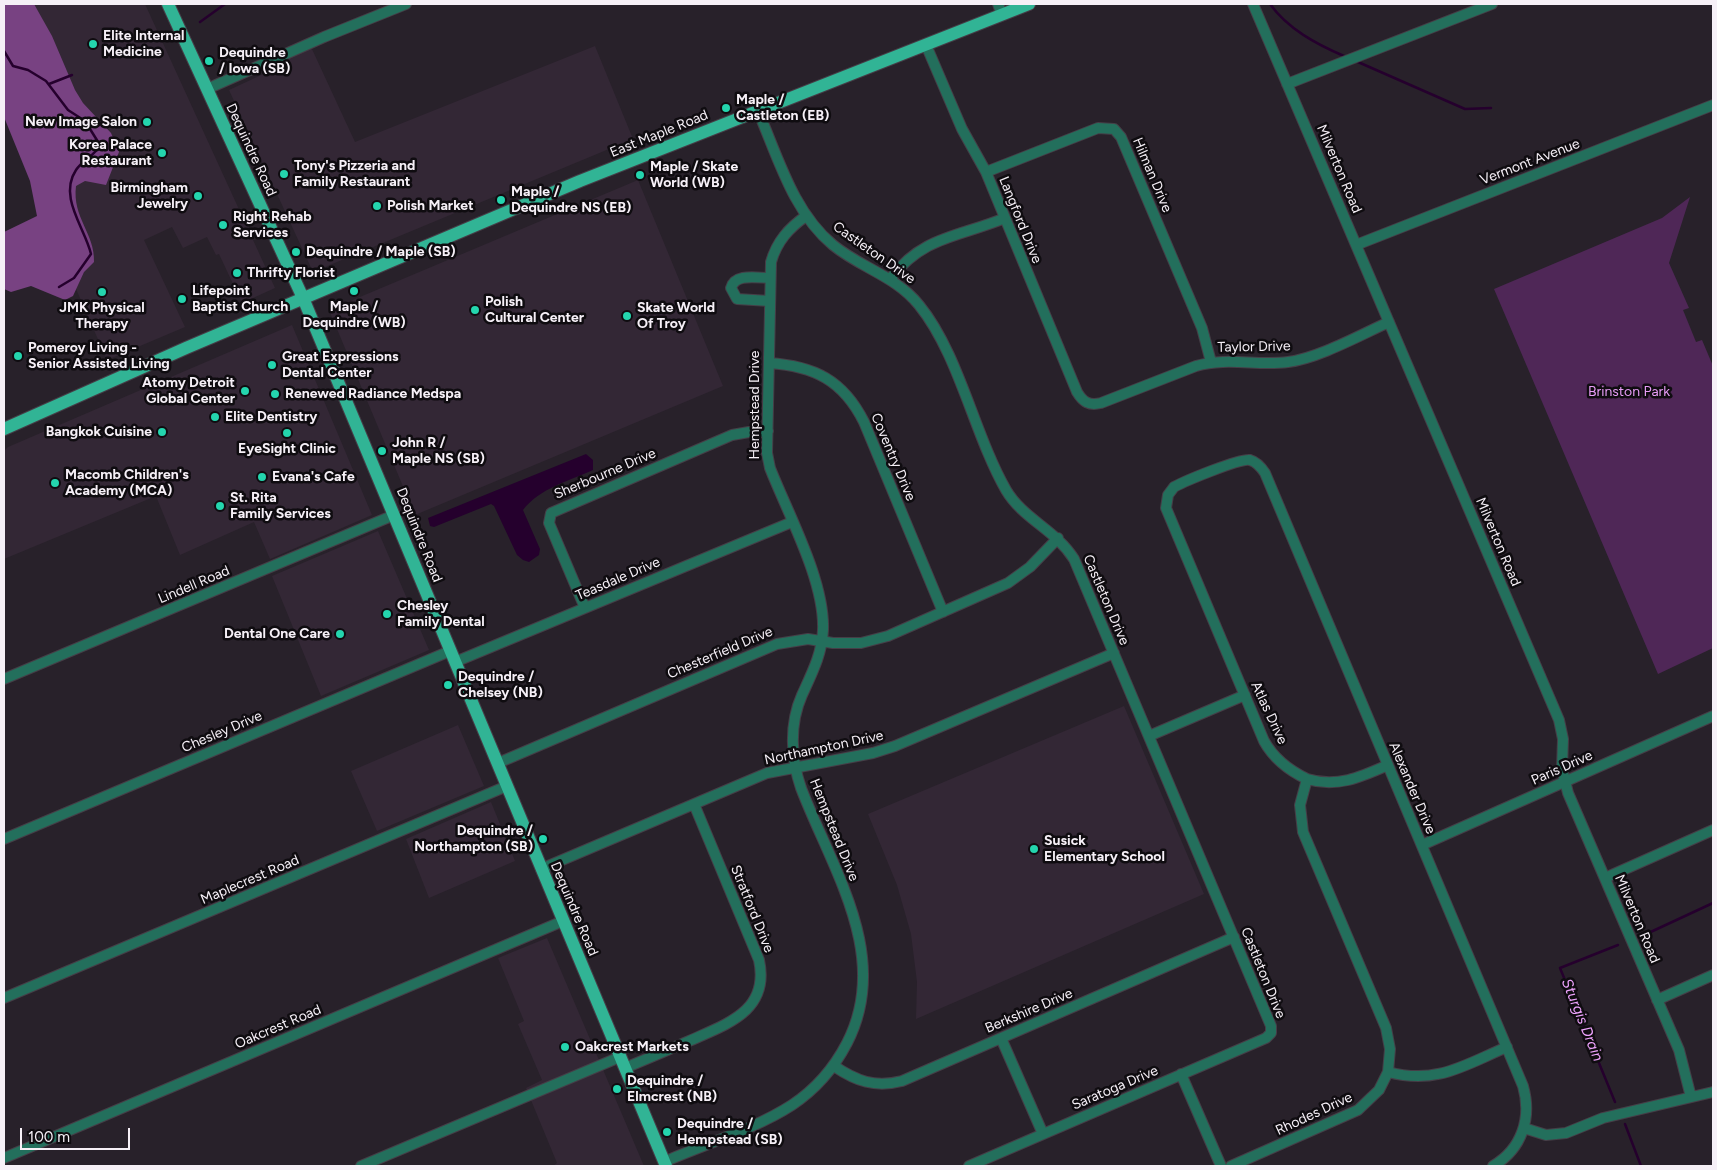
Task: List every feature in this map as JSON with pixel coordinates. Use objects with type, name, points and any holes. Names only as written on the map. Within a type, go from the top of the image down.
[{"type":"main road","name":"Dequindre Road","points":[[168,4],[303,298],[498,763],[540,869],[665,1164]]},
{"type":"main road","name":"East Maple Road","points":[[4,429],[57,404],[303,298],[580,181],[926,45],[1000,9],[1029,4]]},
{"type":"street","points":[[207,89],[324,37],[406,4]]},
{"type":"street","name":"Milverton Road","points":[[1253,4],[1559,720],[1563,739],[1562,758],[1566,782],[1682,1060],[1692,1097]]},
{"type":"street","points":[[1287,84],[1492,4]]},
{"type":"street","name":"Langford Drive","points":[[926,45],[962,129],[986,172],[1077,392],[1080,398],[1089,404]]},
{"type":"street","name":"Vermont Avenue","points":[[1356,245],[1713,105]]},
{"type":"street","name":"Castleton Drive","points":[[758,111],[806,216],[834,246],[891,278],[920,306],[938,333],[998,475],[1010,496],[1028,516],[1058,538],[1074,559],[1269,1020],[1271,1033]]},
{"type":"street","name":"Hilman Drive","points":[[986,172],[1098,128],[1114,129],[1121,138],[1202,328],[1211,362]]},
{"type":"street","name":"Hempstead Drive","points":[[665,1164],[778,1113],[808,1093],[834,1066],[850,1037],[859,1013],[863,992],[864,965],[857,925],[813,820],[795,767],[793,737],[795,718],[802,694],[818,663],[822,641],[823,616],[820,595],[770,468],[768,431],[770,278],[774,253],[781,239],[793,225],[806,216]]},
{"type":"street","points":[[891,278],[902,264],[918,251],[952,236],[1005,218]]},
{"type":"street","points":[[770,278],[740,278],[736,280],[731,288],[737,299],[770,301]]},
{"type":"street","name":"Taylor Drive","points":[[1089,404],[1101,403],[1189,368],[1211,362],[1277,362],[1298,360],[1389,322]]},
{"type":"street","name":"Coventry Drive","points":[[769,363],[794,365],[816,372],[834,383],[851,401],[864,422],[943,612]]},
{"type":"street","name":"Sherbourne Drive","points":[[585,608],[549,523],[551,513],[732,435],[768,431]]},
{"type":"street","name":"Alexander Drive","points":[[1168,495],[1179,485],[1237,462],[1246,460],[1256,463],[1265,473],[1507,1047],[1525,1093],[1526,1114],[1524,1128]]},
{"type":"street","name":"Atlas Drive","points":[[1168,495],[1167,511],[1270,752],[1286,767],[1307,779]]},
{"type":"street","name":"Lindell Road","points":[[4,679],[394,515]]},
{"type":"street","name":"Teasdale Drive","points":[[453,656],[585,608],[792,522]]},
{"type":"street","name":"Chesterfield Drive","points":[[498,763],[777,644],[794,640],[846,644],[873,641],[996,590],[1018,577],[1058,538]]},
{"type":"street","name":"Northampton Drive","points":[[540,869],[767,773],[867,755],[895,746],[1114,654]]},
{"type":"street","name":"Chesley Drive","points":[[4,839],[453,656]]},
{"type":"street","points":[[1149,736],[1245,695]]},
{"type":"street","name":"Paris Drive","points":[[1422,845],[1713,716]]},
{"type":"street","points":[[1388,765],[1355,779],[1340,782],[1322,782],[1307,779],[1300,805],[1303,832],[1386,1028],[1390,1049],[1388,1072],[1410,1077],[1433,1076],[1507,1047]]},
{"type":"street","name":"Maplecrest Road","points":[[4,998],[507,786]]},
{"type":"street","name":"Stratford Drive","points":[[361,1166],[729,1023],[748,1009],[759,988],[761,973],[759,960],[694,804]]},
{"type":"street","points":[[1605,878],[1713,830]]},
{"type":"street","name":"Oakcrest Road","points":[[4,1158],[563,921]]},
{"type":"street","name":"Berkshire Drive","points":[[834,1066],[861,1082],[895,1083],[1234,937]]},
{"type":"street","points":[[1656,1000],[1713,975]]},
{"type":"street","name":"Saratoga Drive","points":[[969,1166],[1266,1038],[1271,1033]]},
{"type":"street","points":[[1001,1038],[1043,1134]]},
{"type":"street","name":"Rhodes Drive","points":[[1231,1166],[1358,1110],[1379,1090],[1388,1072]]},
{"type":"street","points":[[1181,1074],[1221,1166]]},
{"type":"street","points":[[1493,1166],[1510,1153],[1524,1128],[1546,1135],[1566,1133],[1603,1118],[1713,1092]]},
{"type":"shaded area","points":[[4,4],[34,4],[52,36],[75,90],[83,103],[111,133],[119,152],[106,185],[85,181],[76,186],[77,207],[91,242],[94,262],[84,272],[73,296],[65,300],[31,286],[11,292],[4,289],[4,232],[37,216],[30,181],[4,117]]},
{"type":"shaded area","points":[[30,4],[145,4],[275,288],[242,303],[219,254],[216,255],[207,237],[183,248],[172,227],[144,240],[185,327],[107,360],[35,195]]},
{"type":"shaded area","points":[[595,46],[633,139],[313,272],[229,90],[272,70],[270,65],[311,47],[355,142]]},
{"type":"shaded area","points":[[638,180],[723,386],[415,515],[329,310]]},
{"type":"shaded area","points":[[292,325],[372,515],[270,559],[254,522],[180,555],[156,496],[4,559],[4,451],[8,447]]},
{"type":"shaded area","points":[[586,454],[593,460],[593,470],[546,491],[530,502],[523,510],[540,549],[539,555],[529,562],[517,555],[494,506],[491,504],[434,527],[430,526],[428,518]]},
{"type":"shaded area","points":[[378,531],[429,650],[321,696],[272,576]]},
{"type":"shaded area","name":"Susick Elementary School","points":[[1124,706],[1204,894],[916,1019],[917,982],[911,934],[897,885],[868,814]]},
{"type":"shaded area","points":[[458,725],[484,786],[377,831],[351,771]]},
{"type":"shaded area","points":[[491,802],[515,861],[429,898],[406,839]]},
{"type":"shaded area","points":[[547,938],[644,1166],[553,1166],[557,1163],[526,1088],[542,1080],[518,1024],[524,1021],[498,958]]},
{"type":"green space","name":"Brinston Park","points":[[1690,197],[1669,263],[1689,308],[1683,310],[1696,342],[1702,340],[1713,366],[1713,648],[1658,674],[1494,289],[1662,218]]},
{"type":"waterway","points":[[200,22],[225,4]]},
{"type":"waterway","points":[[1270,4],[1285,21],[1303,35],[1344,56]]},
{"type":"waterway","points":[[4,51],[13,66],[28,70],[46,81],[68,110],[85,121],[100,145],[76,170],[71,180],[70,191],[74,212],[91,254],[74,278],[59,287]]},
{"type":"waterway","points":[[1358,62],[1465,109],[1491,108]]},
{"type":"waterway","points":[[49,84],[72,75]]},
{"type":"waterway","name":"Sturgis Drain","points":[[1642,936],[1713,903]]},
{"type":"waterway","name":"Sturgis Drain","points":[[1615,1102],[1560,968],[1618,945]]},
{"type":"waterway","name":"Sturgis Drain","points":[[1625,1124],[1641,1166]]},
{"type":"place","name":"Elite Internal Medicine","points":[[93,44]]},
{"type":"place","name":"Dequindre / Iowa (SB)","points":[[209,61]]},
{"type":"place","name":"Maple / Castleton (EB)","points":[[726,108]]},
{"type":"place","name":"New Image Salon","points":[[147,122]]},
{"type":"place","name":"Korea Palace Restaurant","points":[[162,153]]},
{"type":"place","name":"Tony's Pizzeria and Family Restaurant","points":[[284,174]]},
{"type":"place","name":"Maple / Skate World (WB)","points":[[640,175]]},
{"type":"place","name":"Birmingham Jewelry","points":[[198,196]]},
{"type":"place","name":"Maple / Dequindre NS (EB)","points":[[501,200]]},
{"type":"place","name":"Polish Market","points":[[377,206]]},
{"type":"place","name":"Right Rehab Services","points":[[223,225]]},
{"type":"place","name":"Dequindre / Maple (SB)","points":[[296,252]]},
{"type":"place","name":"Thrifty Florist","points":[[237,273]]},
{"type":"place","name":"Maple / Dequindre (WB)","points":[[354,291]]},
{"type":"place","name":"JMK Physical Therapy","points":[[102,292]]},
{"type":"place","name":"Lifepoint Baptist Church","points":[[182,299]]},
{"type":"place","name":"Polish Cultural Center","points":[[475,310]]},
{"type":"place","name":"Skate World Of Troy","points":[[627,316]]},
{"type":"place","name":"Pomeroy Living - Senior Assisted Living","points":[[18,356]]},
{"type":"place","name":"Great Expressions Dental Center","points":[[272,365]]},
{"type":"place","name":"Atomy Detroit Global Center","points":[[245,391]]},
{"type":"place","name":"Renewed Radiance Medspa","points":[[275,394]]},
{"type":"place","name":"Elite Dentistry","points":[[215,417]]},
{"type":"place","name":"Bangkok Cuisine","points":[[162,432]]},
{"type":"place","name":"EyeSight Clinic","points":[[287,433]]},
{"type":"place","name":"John R / Maple NS (SB)","points":[[382,451]]},
{"type":"place","name":"Evana's Cafe","points":[[262,477]]},
{"type":"place","name":"Macomb Children's Academy (MCA)","points":[[55,483]]},
{"type":"place","name":"St. Rita Family Services","points":[[220,506]]},
{"type":"place","name":"Chesley Family Dental","points":[[387,614]]},
{"type":"place","name":"Dental One Care","points":[[340,634]]},
{"type":"place","name":"Dequindre / Chelsey (NB)","points":[[448,685]]},
{"type":"place","name":"Dequindre / Northampton (SB)","points":[[543,839]]},
{"type":"place","name":"Susick Elementary School","points":[[1034,849]]},
{"type":"place","name":"Oakcrest Markets","points":[[565,1047]]},
{"type":"place","name":"Dequindre / Elmcrest (NB)","points":[[617,1089]]},
{"type":"place","name":"Dequindre / Hempstead (SB)","points":[[667,1132]]}]
